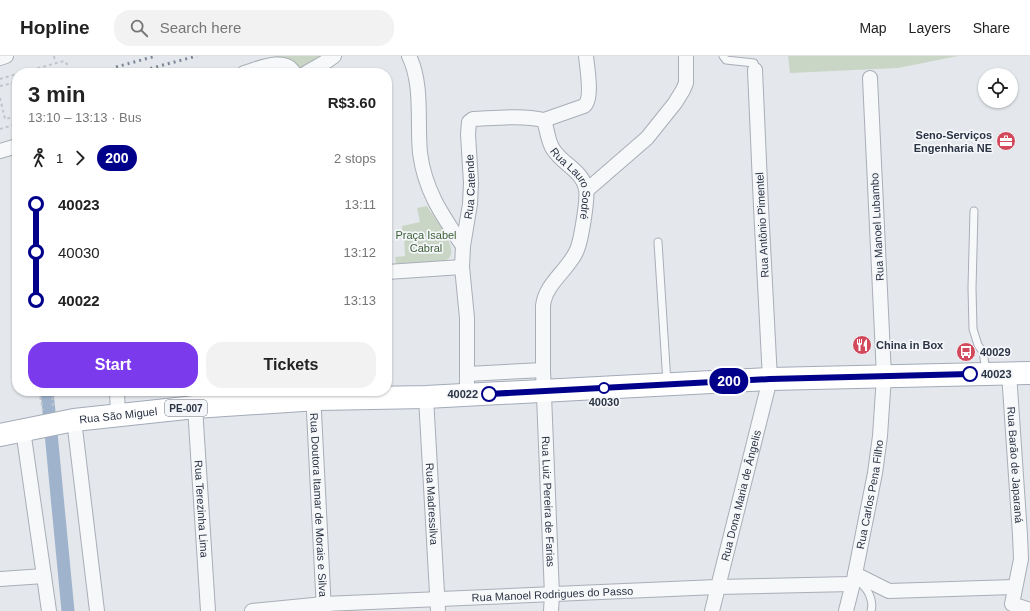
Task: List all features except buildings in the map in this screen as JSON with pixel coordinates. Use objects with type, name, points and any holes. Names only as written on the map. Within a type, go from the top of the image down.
[{"type":"main road","name":"Rua São Miguel","points":[[370,396],[426,397],[467,384],[545,391],[770,379],[1020,373]]},
{"type":"main road","name":"Rua São Miguel","points":[[0,435],[74,420],[303,396]]},
{"type":"street","points":[[0,58],[6,56]]},
{"type":"street","points":[[315,68],[334,56]]},
{"type":"street","points":[[409,56],[413,67],[418,96],[420,152],[425,178],[432,196],[463,246]]},
{"type":"street","points":[[544,120],[587,103],[589,99],[589,85],[586,56]]},
{"type":"street","points":[[587,190],[647,138],[675,103],[686,83],[686,56]]},
{"type":"street","points":[[263,68],[279,64],[291,68]]},
{"type":"street","name":"Rua Antônio Pimentel","points":[[755,70],[770,379]]},
{"type":"street","name":"Rua Manoel Lubambo","points":[[870,78],[884,376]]},
{"type":"street","name":"Rua Catende","points":[[467,384],[467,318],[462,267],[463,246],[470,204],[471,183],[469,122],[473,119],[536,118],[544,120]]},
{"type":"street","name":"Rua Lauro Sodré","points":[[544,120],[553,149],[574,169],[587,190],[582,230],[576,252],[548,290],[544,298],[543,370],[545,391]]},
{"type":"street","points":[[0,151],[12,147]]},
{"type":"street","points":[[392,272],[462,267]]},
{"type":"street","name":"Rua São Miguel","points":[[467,384],[543,370]]},
{"type":"street","name":"Rua Barão de Japaraná","points":[[1020,373],[1020,535],[1025,559],[1014,587],[1012,604],[1030,610]]},
{"type":"street","name":"Rua Carlos Pena Filho","points":[[846,611],[854,579],[875,473],[880,436],[884,376]]},
{"type":"street","name":"Rua Dona Maria de Ângelis","points":[[712,611],[770,379]]},
{"type":"street","name":"Rua Luiz Pereira de Farias","points":[[545,391],[552,594],[551,611]]},
{"type":"street","points":[[117,396],[118,416]]},
{"type":"street","name":"Rua Doutora Itamar de Morais e Silva","points":[[313,396],[324,608]]},
{"type":"street","name":"Rua Madressilva","points":[[426,397],[438,605]]},
{"type":"street","name":"Rua Terezinha Lima","points":[[195,407],[208,611]]},
{"type":"street","points":[[74,420],[97,611]]},
{"type":"street","points":[[23,430],[49,611]]},
{"type":"street","points":[[0,579],[44,576]]},
{"type":"street","name":"Rua Manoel Rodrigues do Passo","points":[[252,611],[438,605],[552,594],[854,579],[889,591],[1014,587]]},
{"type":"lane","points":[[723,56],[726,60],[754,63],[755,70]]},
{"type":"lane","points":[[974,210],[972,288],[973,329],[978,345],[983,352],[986,374]]},
{"type":"lane","points":[[658,242],[667,385]]},
{"type":"lane","points":[[854,579],[864,585],[869,593],[873,606],[871,611]]},
{"type":"path","points":[[54,56],[55,61]]},
{"type":"path","points":[[38,68],[64,61],[67,64],[66,68]]},
{"type":"path","points":[[0,78],[12,75]]},
{"type":"path","points":[[0,86],[12,83]]},
{"type":"path","points":[[0,98],[6,119],[12,117]]},
{"type":"path","points":[[0,128],[12,125]]},
{"type":"green space","points":[[277,56],[335,56],[307,68],[285,68],[260,65],[258,61]]},
{"type":"green space","points":[[788,56],[958,56],[898,68],[790,73]]},
{"type":"green space","name":"Praça Isabel Cabral","points":[[427,206],[441,226],[450,244],[451,252],[449,258],[443,261],[396,264],[395,257],[405,256],[402,226],[420,222],[417,208]]},
{"type":"waterway","points":[[47,396],[68,611]]},
{"type":"railway","points":[[116,67],[156,56]]},
{"type":"railway","points":[[152,68],[197,56]]},
{"type":"bus line","name":"200","points":[[489,394],[770,379],[970,374]]},
{"type":"place","name":"Seno-Serviços Engenharia NE","points":[[1006,141]]},
{"type":"place","name":"China in Box","points":[[862,345]]},
{"type":"place","name":"40029","points":[[966,352]]},
{"type":"place","name":"40023","points":[[970,374]]},
{"type":"place","name":"40030","points":[[604,388]]},
{"type":"place","name":"40022","points":[[489,394]]}]
